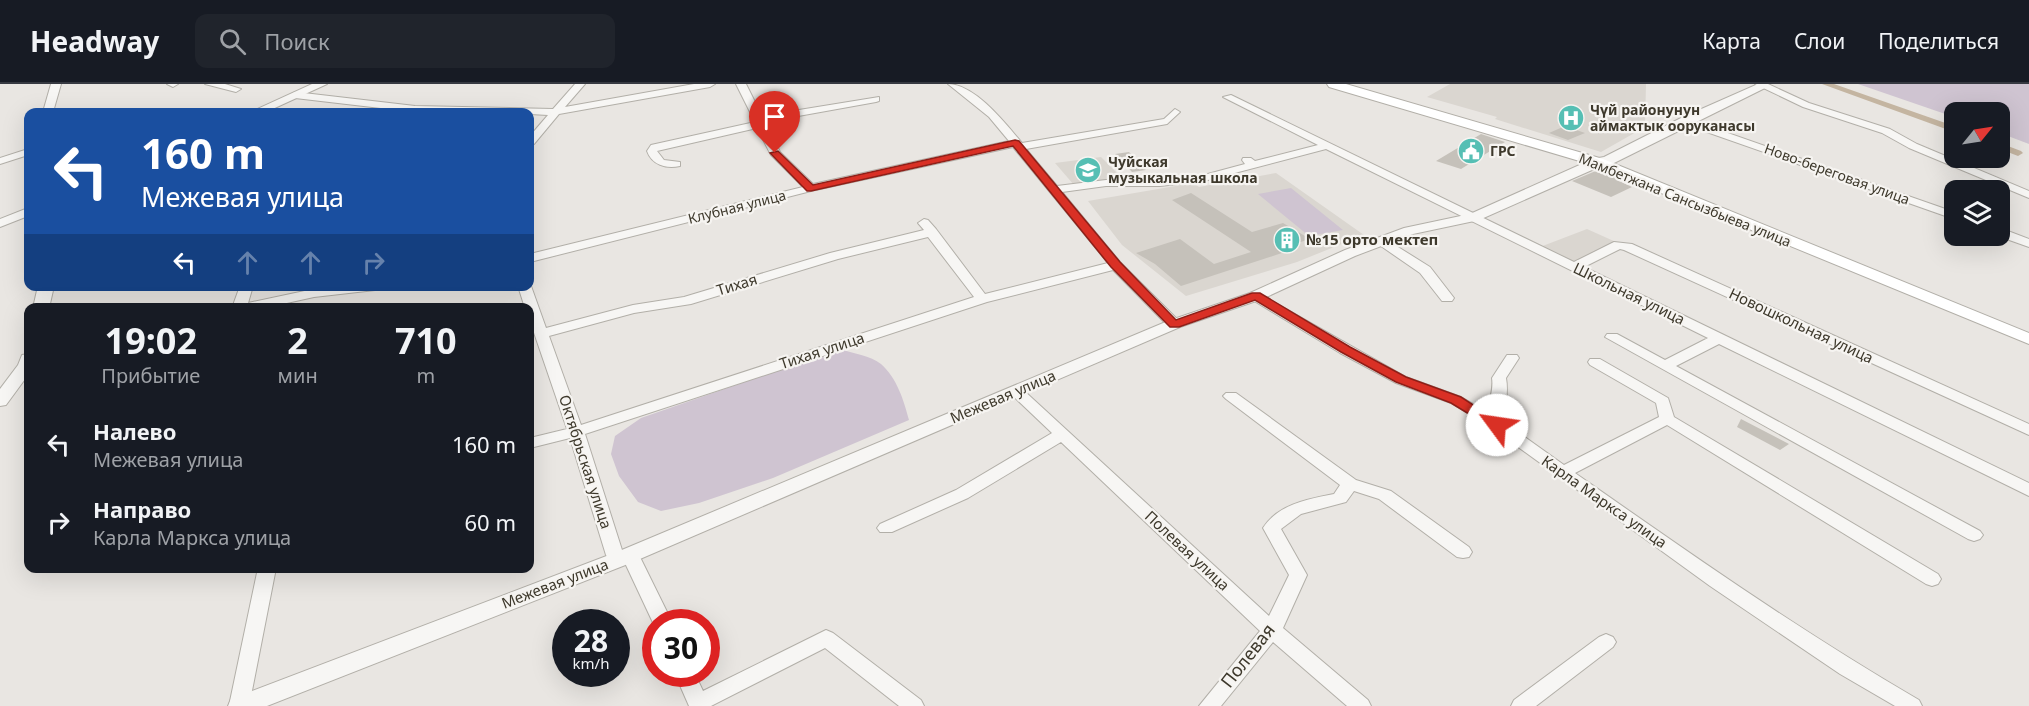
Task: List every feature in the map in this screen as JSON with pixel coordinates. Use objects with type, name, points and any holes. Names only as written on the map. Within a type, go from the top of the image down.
[{"type":"main road","name":"Мамбетжана Сансызбыева улица","points":[[1333,84],[1598,162],[2029,339]]},
{"type":"street","points":[[49,108],[56,84]]},
{"type":"street","points":[[210,84],[236,89]]},
{"type":"street","points":[[266,108],[321,84]]},
{"type":"street","points":[[534,137],[580,84]]},
{"type":"street","points":[[534,112],[555,112],[710,84]]},
{"type":"street","points":[[741,84],[775,153],[811,188]]},
{"type":"street","points":[[952,84],[993,115],[1116,265],[1174,324]]},
{"type":"street","points":[[1761,85],[1806,105],[1886,131],[1939,157],[2029,195]]},
{"type":"street","name":"Межевая улица","points":[[239,706],[625,557],[1174,324],[1256,296],[1382,241],[1408,231],[1474,218],[1598,162],[1607,161],[1761,85]]},
{"type":"street","points":[[295,95],[352,104],[402,108]]},
{"type":"street","name":"Школьная улица","points":[[1228,97],[2029,490]]},
{"type":"street","points":[[676,164],[661,163],[654,158],[651,151],[656,147],[759,122],[876,99]]},
{"type":"street","points":[[342,108],[352,104]]},
{"type":"street","name":"Клубная улица","points":[[534,257],[811,188],[1017,145],[1167,121],[1175,112]]},
{"type":"street","name":"Ново-береговая улица","points":[[1685,121],[1944,212]]},
{"type":"street","points":[[1054,190],[1106,183],[1160,183],[1204,178],[1250,162],[1327,146]]},
{"type":"street","points":[[0,161],[24,153]]},
{"type":"street","points":[[1939,157],[1944,156]]},
{"type":"street","points":[[0,223],[24,214]]},
{"type":"street","name":"Тихая","points":[[541,334],[633,309],[686,301],[928,228],[982,299]]},
{"type":"street","points":[[2010,236],[2029,243]]},
{"type":"street","points":[[1382,241],[1425,270],[1447,298]]},
{"type":"street","name":"Новошкольная улица","points":[[1574,267],[1618,245],[1629,247],[2029,430]]},
{"type":"street","name":"Тихая улица","points":[[534,442],[576,432],[982,299],[1116,265]]},
{"type":"street","points":[[265,303],[331,291]]},
{"type":"street","name":"Карла Маркса улица","points":[[1256,296],[1392,375],[1419,388],[1456,400],[1497,425],[1716,581],[1847,668],[1912,706]]},
{"type":"street","name":"Октябрьская улица","points":[[534,314],[576,432],[615,555],[632,558],[656,609]]},
{"type":"street","points":[[1612,337],[1974,535]]},
{"type":"street","points":[[1665,366],[1719,338]]},
{"type":"street","points":[[1497,425],[1496,406],[1501,391],[1499,378],[1512,358]]},
{"type":"street","points":[[1595,362],[1663,401],[1667,418],[1932,579]]},
{"type":"street","points":[[0,402],[24,369]]},
{"type":"street","name":"Полевая улица","points":[[1016,391],[1272,630],[1361,706]]},
{"type":"street","points":[[1231,396],[1350,484],[1385,495],[1463,552]]},
{"type":"street","points":[[1563,472],[1667,418]]},
{"type":"street","points":[[886,528],[962,494],[1062,434]]},
{"type":"street","name":"Полевая","points":[[1209,706],[1272,630],[1298,575],[1272,528],[1294,509],[1340,498],[1350,484]]},
{"type":"street","points":[[239,706],[266,573]]},
{"type":"street","points":[[691,687],[699,705],[826,638],[914,706]]},
{"type":"street","points":[[1521,706],[1606,642]]},
{"type":"shaded area","name":"Чүй районунун аймактык ооруканасы","points":[[1450,84],[1646,84],[1645,127],[1601,152],[1495,119],[1497,117],[1427,97]]},
{"type":"shaded area","points":[[1858,84],[2029,84],[2029,144],[2010,137],[2010,102],[1944,102],[1944,114]]},
{"type":"shaded area","name":"Чуйская музыкальная школа","points":[[1101,157],[1121,177],[1074,185],[1055,163]]},
{"type":"shaded area","points":[[1276,173],[1364,235],[1297,262],[1186,296],[1122,245],[1088,201],[1193,183],[1199,187]]},
{"type":"shaded area","points":[[1291,188],[1343,230],[1309,236],[1258,194]]},
{"type":"shaded area","points":[[1587,229],[1616,242],[1574,264],[1540,247]]},
{"type":"shaded area","points":[[840,349],[872,359],[887,370],[899,390],[909,420],[773,478],[699,503],[661,511],[638,502],[619,476],[611,454],[615,436],[641,418]]},
{"type":"building","points":[[1565,126],[1585,133],[1568,140],[1549,133]]},
{"type":"building","name":"ГРС","points":[[1481,134],[1505,142],[1461,169],[1436,161]]},
{"type":"building","points":[[1129,152],[1146,170],[1132,172],[1115,154]]},
{"type":"building","points":[[1598,170],[1632,187],[1611,197],[1572,181]]},
{"type":"building","name":"№15 орто мектеп","points":[[1191,193],[1252,232],[1283,223],[1310,239],[1279,249],[1285,252],[1181,286],[1155,264],[1136,253],[1180,239],[1214,264],[1251,252],[1172,200]]},
{"type":"building","points":[[1741,419],[1789,444],[1780,450],[1737,427]]},
{"type":"waterway","points":[[1826,84],[1944,125]]},
{"type":"waterway","points":[[2010,150],[2018,153]]},
{"type":"place","name":"Чүй районунун аймактык ооруканасы","points":[[1571,118]]},
{"type":"place","name":"ГРС","points":[[1471,151]]},
{"type":"place","name":"Чуйская музыкальная школа","points":[[1088,170]]},
{"type":"place","name":"№15 орто мектеп","points":[[1287,240]]},
{"type":"route","points":[[775,153],[811,188],[1015,143],[1116,265],[1174,324],[1256,296],[1401,380],[1456,400],[1497,425]]}]
